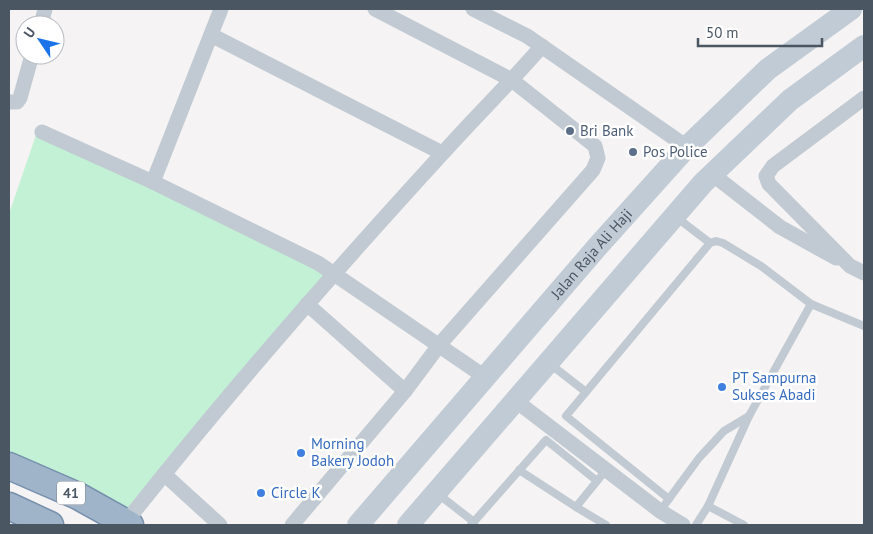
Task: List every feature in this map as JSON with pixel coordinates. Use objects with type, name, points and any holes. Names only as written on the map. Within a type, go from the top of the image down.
[{"type":"highway","name":"41","points":[[9,466],[78,496],[128,524]]},
{"type":"highway","name":"41","points":[[9,506],[50,525]]},
{"type":"main road","name":"Jalan Raja Ali Haji","points":[[358,525],[599,244],[687,147],[768,68],[851,9]]},
{"type":"main road","points":[[408,525],[712,174],[790,100],[864,46]]},
{"type":"main road","points":[[768,68],[790,100]]},
{"type":"street","points":[[153,182],[221,9]]},
{"type":"street","points":[[292,525],[405,392],[440,344],[593,170],[597,163],[598,153],[595,146],[512,80],[375,9]]},
{"type":"street","points":[[473,9],[542,46],[687,147]]},
{"type":"street","points":[[211,35],[442,153]]},
{"type":"street","points":[[128,524],[164,474],[307,304],[442,153],[542,46]]},
{"type":"street","points":[[9,102],[17,102],[20,98],[29,65]]},
{"type":"street","points":[[850,266],[769,184],[766,176],[773,166],[864,98]]},
{"type":"street","points":[[42,132],[153,182],[335,274],[440,344],[485,377]]},
{"type":"street","points":[[712,174],[780,227],[864,273]]},
{"type":"street","points":[[307,304],[405,392]]},
{"type":"street","points":[[516,401],[602,476],[664,505],[683,525]]},
{"type":"street","points":[[164,474],[220,525]]},
{"type":"lane","points":[[675,216],[710,242]]},
{"type":"lane","points":[[749,416],[724,431],[699,458],[664,505],[566,416],[710,242],[723,243],[761,266],[811,304],[864,326]]},
{"type":"lane","points":[[696,525],[708,506],[749,416],[811,304]]},
{"type":"lane","points":[[549,363],[586,392]]},
{"type":"lane","points":[[436,493],[473,524],[546,440],[602,476],[576,507]]},
{"type":"lane","points":[[519,470],[606,525]]},
{"type":"lane","points":[[708,506],[744,525]]},
{"type":"green space","points":[[37,132],[331,274],[126,518],[9,454],[9,214]]},
{"type":"place","name":"Bri Bank","points":[[570,131]]},
{"type":"place","name":"Pos Police","points":[[633,152]]},
{"type":"place","name":"PT Sampurna Sukses Abadi","points":[[722,387]]},
{"type":"place","name":"Morning Bakery Jodoh","points":[[301,453]]},
{"type":"place","name":"Circle K","points":[[261,493]]}]
